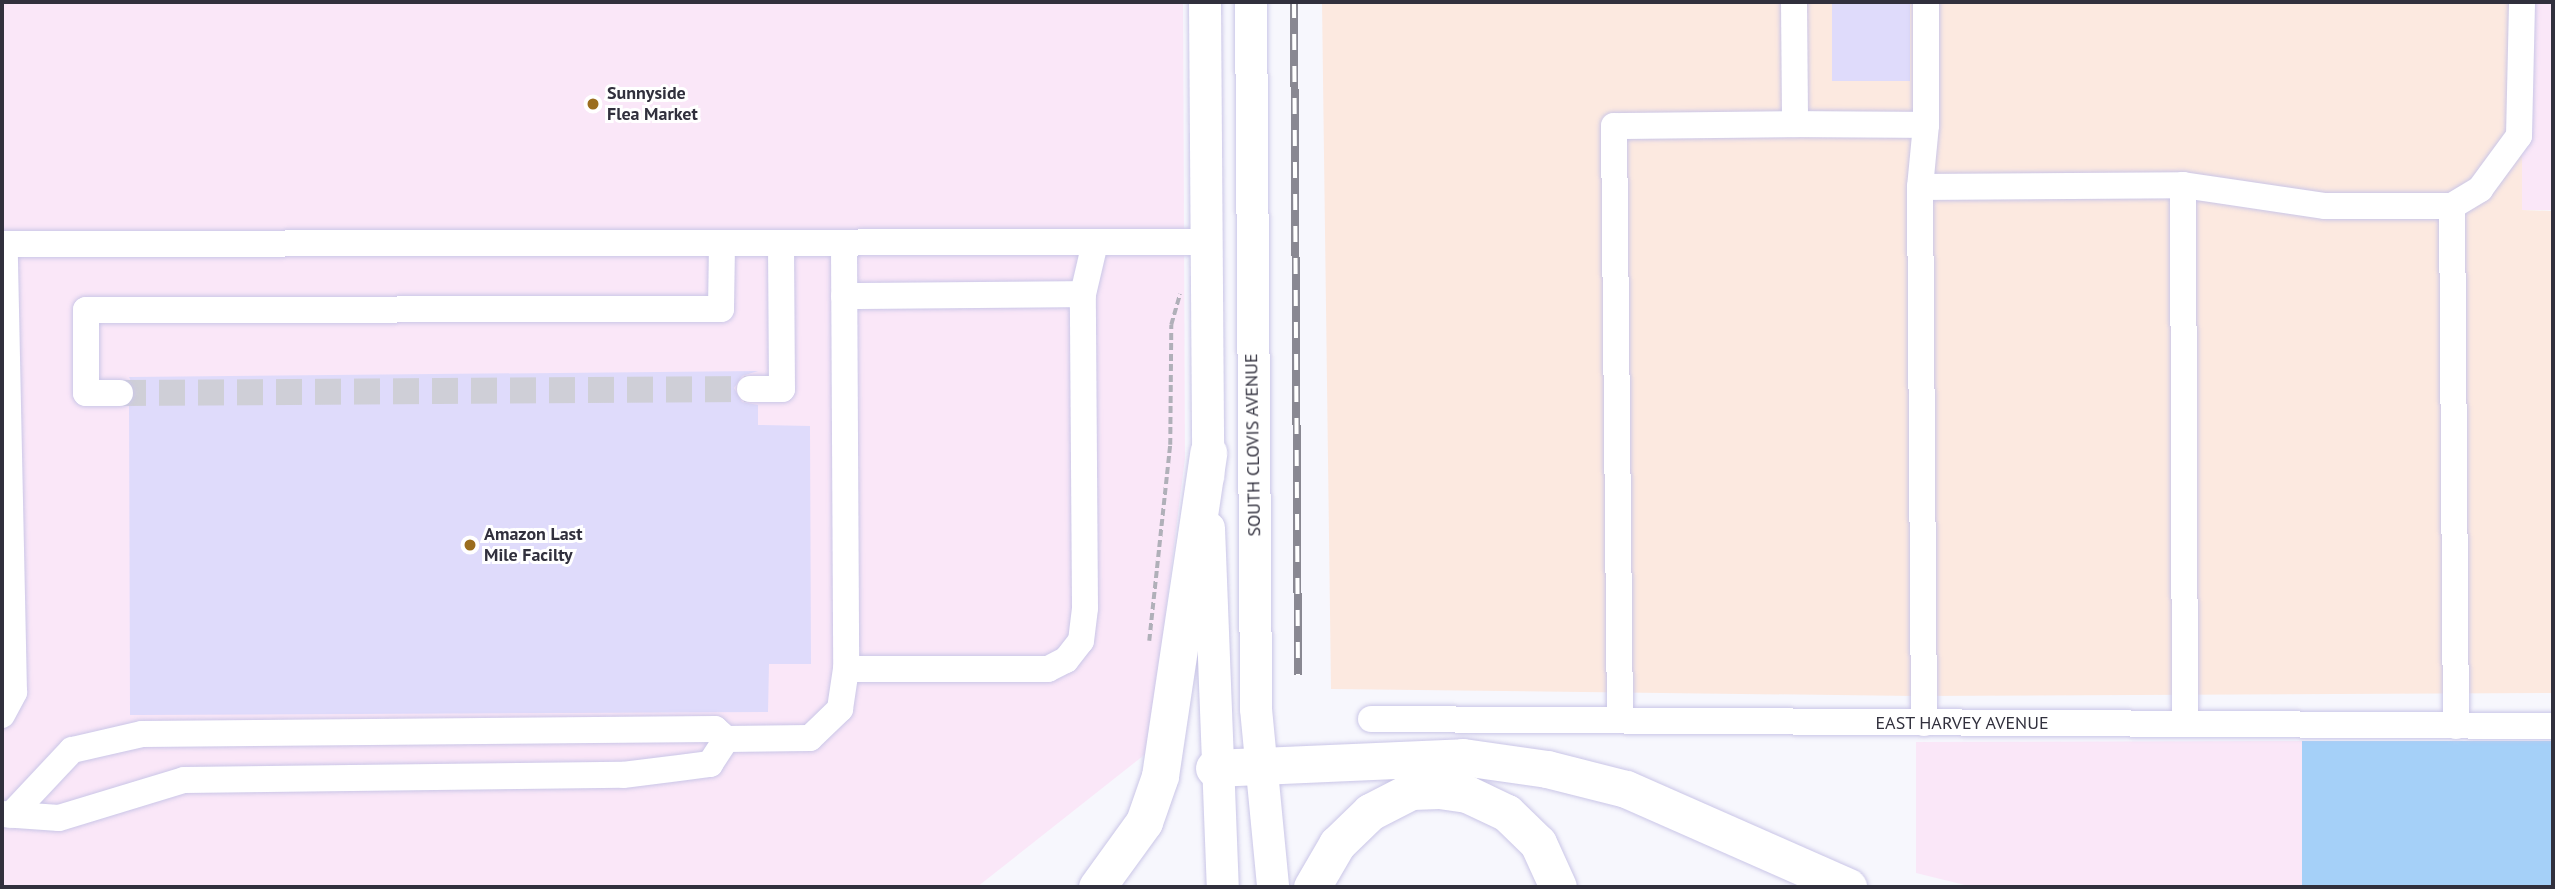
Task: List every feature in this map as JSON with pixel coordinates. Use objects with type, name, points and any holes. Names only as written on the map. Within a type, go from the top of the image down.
[{"type":"highway","points":[[1097,887],[1144,822],[1160,776],[1208,453]]},
{"type":"highway","points":[[1214,768],[1462,757],[1547,769],[1626,789],[1848,887]]},
{"type":"highway","points":[[1312,887],[1337,844],[1370,812],[1411,791],[1439,790],[1507,813],[1538,843],[1558,887]]},
{"type":"main road","points":[[1205,2],[1208,453],[1214,768],[1223,887]]},
{"type":"main road","name":"SOUTH CLOVIS AVENUE","points":[[1251,2],[1254,562],[1259,765],[1273,887]]},
{"type":"main road","points":[[1206,242],[1229,263],[1234,460],[1254,562]]},
{"type":"lane","points":[[1794,2],[1795,124]]},
{"type":"lane","points":[[1924,723],[1920,187],[1926,125],[1926,2]]},
{"type":"lane","points":[[1920,187],[2183,185],[2325,206],[2452,206],[2480,189],[2519,136],[2522,2]]},
{"type":"lane","points":[[1619,720],[1614,126],[1926,125]]},
{"type":"lane","points":[[2183,185],[2185,724]]},
{"type":"lane","points":[[2452,206],[2456,726]]},
{"type":"lane","points":[[2,715],[14,692],[4,244],[844,246],[1206,242]]},
{"type":"lane","points":[[846,669],[1048,669],[1066,660],[1081,641],[1083,294],[1095,243]]},
{"type":"lane","points":[[120,393],[86,393],[86,310],[722,309],[722,246]]},
{"type":"lane","points":[[750,389],[782,389],[781,246]]},
{"type":"lane","points":[[6,814],[72,750],[142,734],[715,729],[726,740],[810,738],[840,709],[846,669],[844,246]]},
{"type":"lane","points":[[844,296],[1083,294]]},
{"type":"lane","name":"EAST HARVEY AVENUE","points":[[1371,719],[2553,726]]},
{"type":"lane","points":[[6,814],[59,818],[184,780],[623,775],[710,764],[726,740]]},
{"type":"path","points":[[1148,650],[1170,445],[1171,325],[1180,283]]},
{"type":"shaded area","points":[[2,2],[1183,2],[1185,458],[1148,752],[977,887],[2,887]]},
{"type":"shaded area","points":[[1322,2],[2522,2],[2522,210],[2553,211],[2553,693],[1915,696],[1331,689]]},
{"type":"shaded area","points":[[2522,2],[2553,2],[2553,210],[2522,210]]},
{"type":"shaded area","points":[[2302,741],[2303,887],[1973,887],[1916,873],[1916,742]]},
{"type":"water","points":[[2302,741],[2553,741],[2553,887],[2302,887]]},
{"type":"building","points":[[1832,2],[1910,2],[1910,81],[1832,81]]},
{"type":"building","name":"Amazon Last Mile Facilty","points":[[758,371],[742,376],[734,388],[742,402],[758,405],[758,425],[810,426],[811,664],[769,664],[768,712],[130,715],[129,406],[136,392],[129,377]]},
{"type":"tunnel","points":[[120,393],[750,389]]},
{"type":"railway","points":[[1294,2],[1298,675]]},
{"type":"place","name":"Sunnyside Flea Market","points":[[593,104]]},
{"type":"place","name":"Amazon Last Mile Facilty","points":[[470,545]]}]
